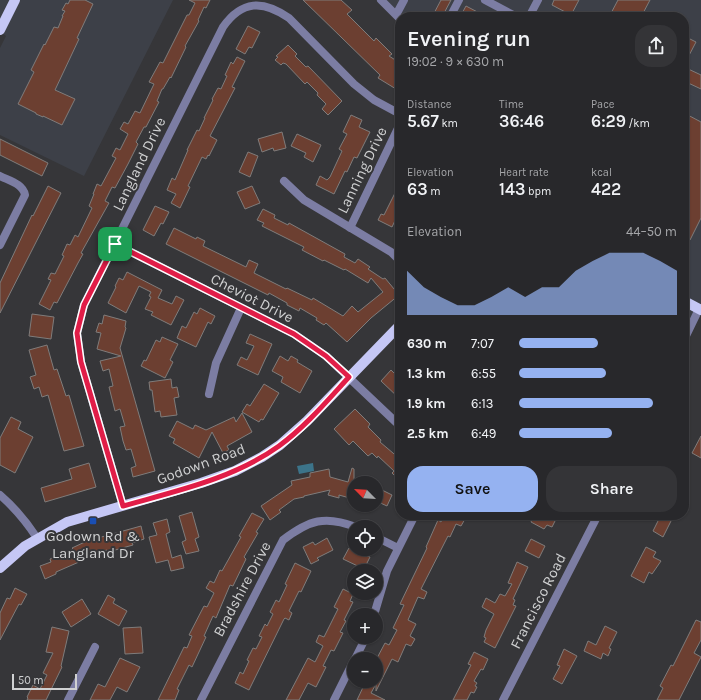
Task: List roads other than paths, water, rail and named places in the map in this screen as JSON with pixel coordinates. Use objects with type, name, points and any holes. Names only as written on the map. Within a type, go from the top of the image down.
[{"type":"main road","points":[[0,30],[15,0]]},
{"type":"main road","points":[[689,304],[700,309]]},
{"type":"main road","name":"Godown Road","points":[[0,568],[20,550],[37,538],[67,522],[201,484],[235,471],[262,457],[292,435],[395,330]]},
{"type":"street","points":[[381,0],[395,14]]},
{"type":"street","points":[[400,12],[404,0]]},
{"type":"street","points":[[453,12],[459,0]]},
{"type":"street","points":[[485,0],[508,12]]},
{"type":"street","points":[[532,12],[538,0]]},
{"type":"street","name":"Langland Drive","points":[[123,506],[81,362],[77,333],[84,305],[228,19],[242,7],[252,4],[272,7],[289,18],[354,84],[374,100],[395,111]]},
{"type":"street","name":"Lanning Drive","points":[[350,228],[395,134]]},
{"type":"street","points":[[0,176],[20,186],[24,190],[25,196],[0,245]]},
{"type":"street","points":[[284,181],[304,200],[391,252],[395,256]]},
{"type":"street","name":"Cheviot Drive","points":[[115,244],[294,334],[326,356],[395,421]]},
{"type":"street","points":[[209,394],[216,363],[241,308]]},
{"type":"street","points":[[689,330],[700,309]]},
{"type":"street","points":[[0,495],[15,508],[37,538]]},
{"type":"street","name":"Bradshire Drive","points":[[200,700],[283,540],[296,530],[310,523],[325,520],[347,524]]},
{"type":"street","points":[[376,608],[388,571],[412,520]]},
{"type":"street","name":"Francisco Road","points":[[503,700],[595,520]]},
{"type":"street","points":[[383,540],[398,548]]},
{"type":"street","points":[[68,700],[95,647]]},
{"type":"street","points":[[334,700],[347,674]]},
{"type":"water","points":[[313,463],[314,471],[299,474],[297,466]]},
{"type":"place","name":"Godown Rd & Langland Dr","points":[[93,521]]}]
